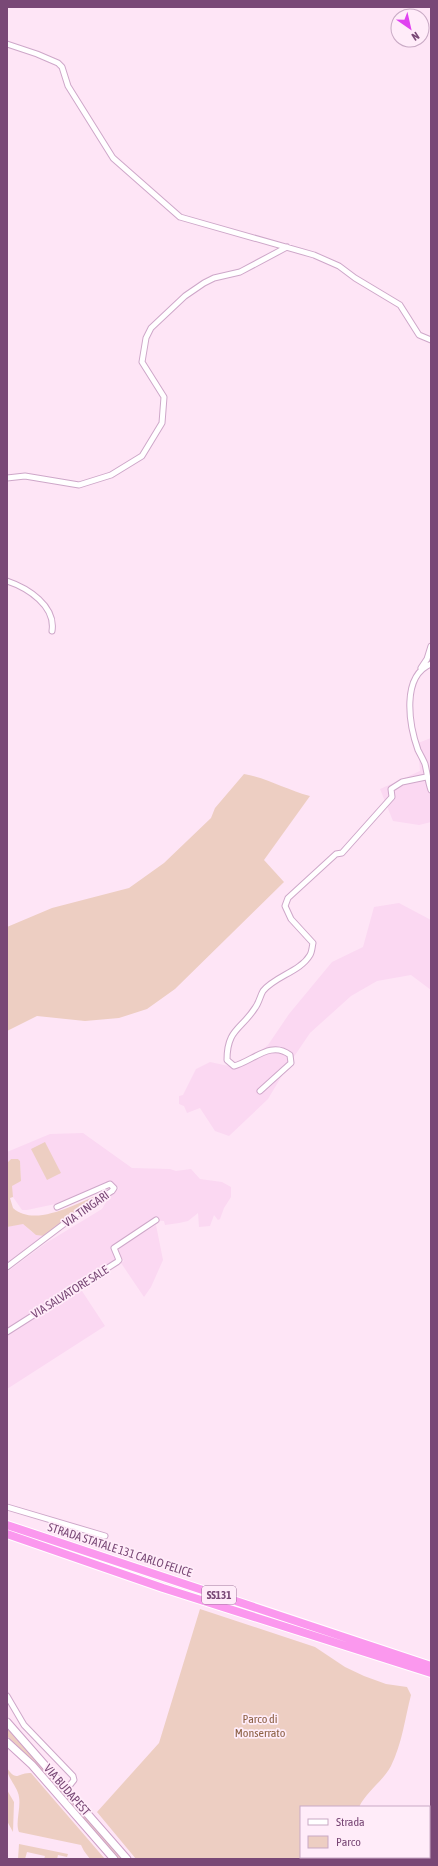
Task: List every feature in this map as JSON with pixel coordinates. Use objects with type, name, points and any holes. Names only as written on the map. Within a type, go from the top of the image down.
[{"type":"highway","name":"STRADA STATALE 131 CARLO FELICE","points":[[7,1525],[27,1533],[166,1577],[431,1666]]},
{"type":"highway","name":"STRADA STATALE 131 CARLO FELICE","points":[[7,1536],[431,1674]]},
{"type":"main road","name":"VIA BUDAPEST","points":[[7,1722],[127,1859]]},
{"type":"main road","name":"VIA BUDAPEST","points":[[7,1742],[32,1765],[114,1859]]},
{"type":"street","points":[[7,44],[58,63],[62,68],[68,86],[113,158],[180,217],[314,255],[339,266],[355,278],[400,304],[419,335],[431,340]]},
{"type":"street","points":[[7,478],[25,476],[79,485],[111,475],[142,456],[162,423],[164,398],[142,362],[146,338],[151,328],[185,296],[204,283],[214,278],[240,272],[287,247]]},
{"type":"street","points":[[7,581],[28,590],[38,599],[51,616],[53,623],[52,631]]},
{"type":"street","points":[[431,646],[427,659],[414,680],[411,699],[411,723],[418,749],[425,764],[426,777],[431,790]]},
{"type":"street","points":[[421,668],[431,664]]},
{"type":"street","points":[[260,1091],[291,1063],[290,1055],[284,1050],[271,1049],[243,1064],[234,1066],[227,1060],[227,1050],[230,1038],[255,1008],[264,990],[298,967],[310,956],[313,943],[290,919],[285,906],[288,898],[336,854],[342,853],[392,797],[391,789],[402,782],[426,777]]},
{"type":"street","name":"VIA TINGARI","points":[[7,1267],[85,1208],[112,1191],[114,1188],[110,1184],[57,1207]]},
{"type":"street","name":"VIA SALVATORE SALE","points":[[7,1332],[118,1262],[119,1260],[114,1248],[156,1220]]},
{"type":"street","points":[[7,1507],[105,1536]]},
{"type":"street","points":[[7,1696],[24,1725],[73,1776],[74,1780],[66,1790]]},
{"type":"shaded area","points":[[431,738],[431,822],[419,825],[393,821],[380,789],[420,771],[418,743]]},
{"type":"shaded area","points":[[399,903],[431,920],[431,990],[411,975],[377,981],[351,996],[310,1033],[268,1099],[229,1136],[215,1131],[200,1108],[187,1113],[184,1106],[179,1104],[179,1096],[183,1095],[196,1069],[210,1062],[238,1068],[268,1045],[289,1014],[332,962],[363,947],[374,907]]},
{"type":"shaded area","points":[[83,1133],[132,1168],[170,1169],[176,1171],[191,1169],[200,1179],[222,1182],[231,1187],[231,1197],[224,1208],[220,1219],[218,1220],[214,1215],[210,1226],[199,1227],[198,1213],[188,1221],[179,1223],[165,1225],[164,1221],[147,1221],[147,1223],[112,1246],[111,1249],[116,1259],[98,1271],[97,1268],[93,1271],[94,1273],[79,1283],[76,1283],[74,1286],[7,1329],[7,1272],[46,1243],[102,1209],[108,1199],[119,1188],[111,1182],[60,1203],[22,1210],[13,1197],[11,1189],[13,1184],[21,1181],[20,1161],[18,1159],[11,1159],[7,1163],[7,1152],[50,1134]]},
{"type":"shaded area","points":[[23,1224],[32,1232],[45,1236],[7,1263],[7,1227]]},
{"type":"shaded area","points":[[156,1225],[163,1260],[151,1287],[144,1297],[121,1263],[124,1261],[116,1249]]},
{"type":"shaded area","points":[[80,1288],[105,1326],[7,1389],[7,1335]]},
{"type":"green space","points":[[244,774],[261,778],[310,796],[264,860],[284,882],[175,989],[147,1009],[119,1018],[85,1021],[37,1016],[7,1031],[7,927],[52,908],[129,888],[164,863],[211,818],[215,808]]},
{"type":"green space","points":[[45,1142],[61,1173],[47,1180],[31,1149]]},
{"type":"green space","points":[[11,1159],[18,1159],[20,1161],[21,1181],[12,1186],[13,1197],[10,1198],[13,1208],[22,1214],[33,1216],[56,1212],[100,1194],[45,1236],[36,1235],[23,1224],[7,1227],[7,1163]]},
{"type":"green space","name":"Parco di Monserrato","points":[[200,1609],[315,1647],[345,1667],[364,1676],[386,1684],[407,1687],[411,1695],[401,1740],[395,1758],[388,1771],[366,1796],[360,1806],[300,1806],[300,1858],[350,1858],[348,1859],[136,1859],[97,1812],[159,1743]]},
{"type":"green space","points":[[7,1728],[122,1859],[119,1859],[43,1772],[7,1736]]},
{"type":"green space","points":[[7,1768],[13,1775],[16,1776],[31,1773],[105,1859],[90,1859],[81,1845],[19,1832],[19,1797],[17,1790],[7,1772]]},
{"type":"green space","points":[[7,1790],[14,1802],[13,1832],[7,1821]]},
{"type":"green space","points":[[19,1844],[68,1854],[67,1857],[58,1855],[57,1859],[44,1859],[45,1856],[27,1852],[25,1859],[18,1859]]}]
